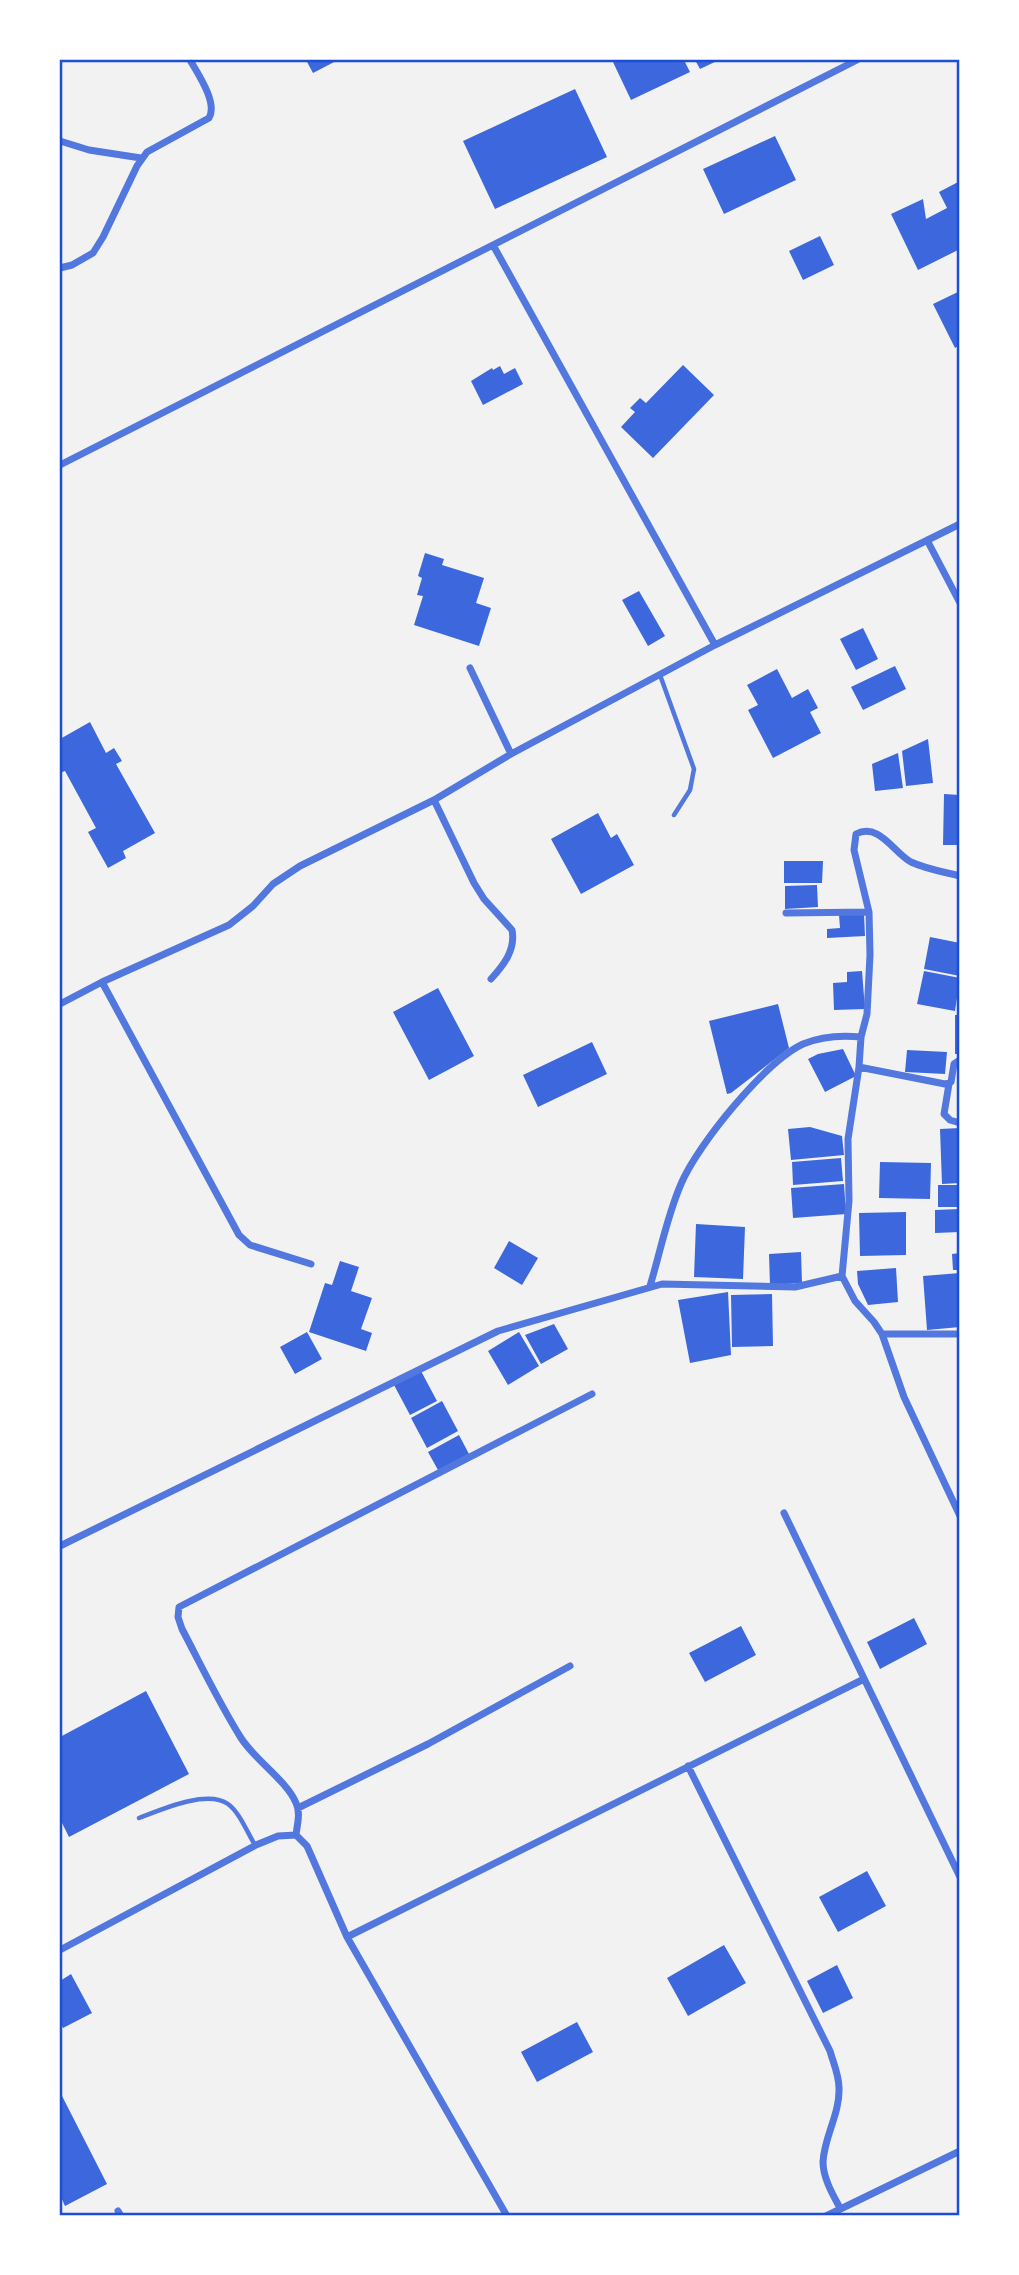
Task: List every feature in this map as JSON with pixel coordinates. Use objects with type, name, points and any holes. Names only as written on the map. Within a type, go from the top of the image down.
[{"type":"street","points":[[60,268],[72,265],[93,253],[141,158],[153,148],[212,114],[211,101],[190,60]]},
{"type":"street","points":[[60,465],[858,60]]},
{"type":"street","points":[[60,141],[89,150],[141,158]]},
{"type":"street","points":[[493,245],[715,645]]},
{"type":"street","points":[[60,1004],[102,982],[229,925],[284,876],[434,800],[511,754],[715,645],[960,524]]},
{"type":"street","points":[[928,540],[960,603]]},
{"type":"street","points":[[470,668],[511,754]]},
{"type":"street","points":[[434,800],[484,900],[512,930],[513,937],[507,959],[491,979]]},
{"type":"street","points":[[960,876],[917,864],[904,857],[881,836],[862,831],[856,834],[854,850],[869,912],[870,955],[867,1014],[861,1037],[848,1139],[849,1201],[842,1276],[855,1301],[882,1334],[904,1397],[960,1516]]},
{"type":"street","points":[[786,913],[869,912]]},
{"type":"street","points":[[102,982],[239,1235],[250,1245],[311,1264]]},
{"type":"street","points":[[650,1286],[680,1185],[690,1165],[732,1108],[792,1050],[821,1038],[841,1035],[861,1037]]},
{"type":"street","points":[[960,1060],[954,1064],[948,1084],[944,1114],[950,1120],[960,1123]]},
{"type":"street","points":[[859,1067],[948,1084]]},
{"type":"street","points":[[60,1546],[498,1331],[650,1286],[674,1284],[794,1287],[842,1276]]},
{"type":"street","points":[[882,1334],[960,1334]]},
{"type":"street","points":[[296,1835],[298,1808],[289,1792],[242,1739],[182,1629],[178,1617],[179,1607],[592,1394]]},
{"type":"street","points":[[784,1513],[960,1877]]},
{"type":"street","points":[[298,1808],[428,1744],[570,1665]]},
{"type":"street","points":[[347,1937],[864,1679]]},
{"type":"street","points":[[688,1766],[833,2060],[839,2087],[823,2164],[840,2208]]},
{"type":"street","points":[[60,1950],[256,1845],[278,1836],[296,1835],[307,1846],[347,1937],[507,2216]]},
{"type":"street","points":[[826,2216],[960,2151]]},
{"type":"lane","points":[[660,674],[694,769],[690,790],[674,815]]},
{"type":"lane","points":[[139,1818],[177,1804],[201,1799],[221,1800],[233,1810],[256,1845]]},
{"type":"building","points":[[306,60],[338,60],[313,73]]},
{"type":"building","points":[[612,60],[684,60],[690,72],[631,100]]},
{"type":"building","points":[[695,60],[719,60],[700,69]]},
{"type":"building","points":[[575,89],[607,157],[495,209],[463,141]]},
{"type":"building","points":[[775,136],[796,180],[724,214],[703,169]]},
{"type":"building","points":[[960,181],[960,249],[918,270],[891,214],[923,199],[926,219],[947,208],[939,192]]},
{"type":"building","points":[[820,236],[834,265],[803,280],[789,251]]},
{"type":"building","points":[[960,291],[960,345],[955,348],[933,304]]},
{"type":"building","points":[[683,365],[714,395],[653,458],[621,427],[635,412],[630,408],[640,398],[646,403]]},
{"type":"building","points":[[500,366],[504,374],[515,368],[523,384],[483,405],[471,381]]},
{"type":"building","points":[[425,553],[444,559],[442,565],[484,578],[476,603],[491,608],[479,646],[414,625],[423,596],[417,595],[422,578],[418,576]]},
{"type":"building","points":[[639,591],[665,636],[648,646],[622,600]]},
{"type":"building","points":[[863,628],[878,659],[856,670],[840,639]]},
{"type":"building","points":[[895,666],[906,689],[863,710],[851,687]]},
{"type":"building","points":[[777,669],[792,698],[808,689],[818,708],[810,712],[821,733],[773,758],[748,710],[758,705],[747,685]]},
{"type":"building","points":[[90,722],[106,753],[114,748],[122,761],[116,764],[155,833],[123,851],[126,858],[108,868],[88,832],[96,828],[65,771],[60,773],[60,739]]},
{"type":"building","points":[[928,739],[933,783],[906,786],[902,751]]},
{"type":"building","points":[[898,753],[903,788],[875,791],[872,764]]},
{"type":"building","points":[[944,794],[960,795],[960,845],[943,845]]},
{"type":"building","points":[[598,813],[611,838],[617,834],[634,865],[581,894],[551,839]]},
{"type":"building","points":[[784,861],[823,861],[822,883],[784,883]]},
{"type":"building","points":[[817,885],[818,907],[785,909],[785,886]]},
{"type":"building","points":[[864,914],[865,936],[827,938],[827,929],[840,928],[839,915]]},
{"type":"building","points":[[930,937],[960,943],[960,976],[924,969]]},
{"type":"building","points":[[862,971],[865,1009],[834,1010],[833,983],[847,982],[847,972]]},
{"type":"building","points":[[924,971],[960,978],[955,1011],[917,1004]]},
{"type":"building","points":[[438,988],[474,1056],[429,1080],[393,1012]]},
{"type":"building","points":[[778,1004],[789,1048],[727,1094],[709,1021]]},
{"type":"building","points":[[955,1015],[960,1015],[960,1054],[955,1054]]},
{"type":"building","points":[[592,1042],[607,1074],[538,1107],[523,1075]]},
{"type":"building","points":[[843,1049],[856,1076],[825,1092],[808,1059]]},
{"type":"building","points":[[907,1050],[947,1052],[945,1074],[905,1072]]},
{"type":"building","points":[[810,1127],[842,1136],[844,1155],[791,1160],[788,1129]]},
{"type":"building","points":[[960,1128],[960,1183],[942,1184],[940,1129]]},
{"type":"building","points":[[841,1158],[843,1181],[793,1185],[792,1162]]},
{"type":"building","points":[[880,1162],[931,1163],[930,1199],[879,1198]]},
{"type":"building","points":[[844,1184],[846,1214],[793,1218],[791,1188]]},
{"type":"building","points":[[938,1185],[960,1185],[960,1207],[938,1207]]},
{"type":"building","points":[[960,1209],[960,1232],[935,1233],[935,1210]]},
{"type":"building","points":[[906,1212],[906,1255],[860,1256],[859,1213]]},
{"type":"building","points":[[696,1224],[745,1227],[743,1279],[694,1277]]},
{"type":"building","points":[[509,1241],[538,1258],[522,1285],[494,1268]]},
{"type":"building","points":[[801,1252],[802,1283],[770,1285],[769,1254]]},
{"type":"building","points":[[960,1253],[960,1270],[953,1270],[952,1254]]},
{"type":"building","points":[[340,1261],[359,1267],[351,1291],[372,1298],[361,1329],[372,1333],[366,1351],[309,1332],[325,1283],[332,1285]]},
{"type":"building","points":[[896,1268],[898,1302],[868,1305],[858,1284],[857,1271]]},
{"type":"building","points":[[960,1273],[960,1327],[927,1330],[923,1276]]},
{"type":"building","points":[[728,1292],[731,1355],[690,1363],[678,1300]]},
{"type":"building","points":[[772,1294],[773,1346],[732,1347],[731,1295]]},
{"type":"building","points":[[554,1324],[568,1349],[541,1364],[525,1335]]},
{"type":"building","points":[[307,1332],[322,1359],[295,1374],[280,1347]]},
{"type":"building","points":[[519,1332],[539,1366],[508,1385],[488,1351]]},
{"type":"building","points":[[421,1371],[437,1401],[410,1415],[394,1385]]},
{"type":"building","points":[[442,1401],[458,1431],[427,1448],[411,1418]]},
{"type":"building","points":[[459,1435],[469,1454],[438,1470],[428,1452]]},
{"type":"building","points":[[914,1618],[927,1644],[880,1669],[867,1642]]},
{"type":"building","points":[[741,1626],[756,1655],[705,1682],[689,1653]]},
{"type":"building","points":[[146,1691],[189,1774],[69,1837],[60,1819],[60,1737]]},
{"type":"building","points":[[867,1871],[886,1906],[838,1932],[819,1897]]},
{"type":"building","points":[[724,1945],[746,1983],[688,2016],[667,1978]]},
{"type":"building","points":[[837,1965],[853,1998],[823,2013],[807,1981]]},
{"type":"building","points":[[71,1974],[92,2013],[63,2028],[60,2022],[60,1981]]},
{"type":"building","points":[[577,2022],[593,2052],[537,2082],[521,2052]]},
{"type":"building","points":[[60,2092],[107,2184],[65,2206],[60,2195]]}]
